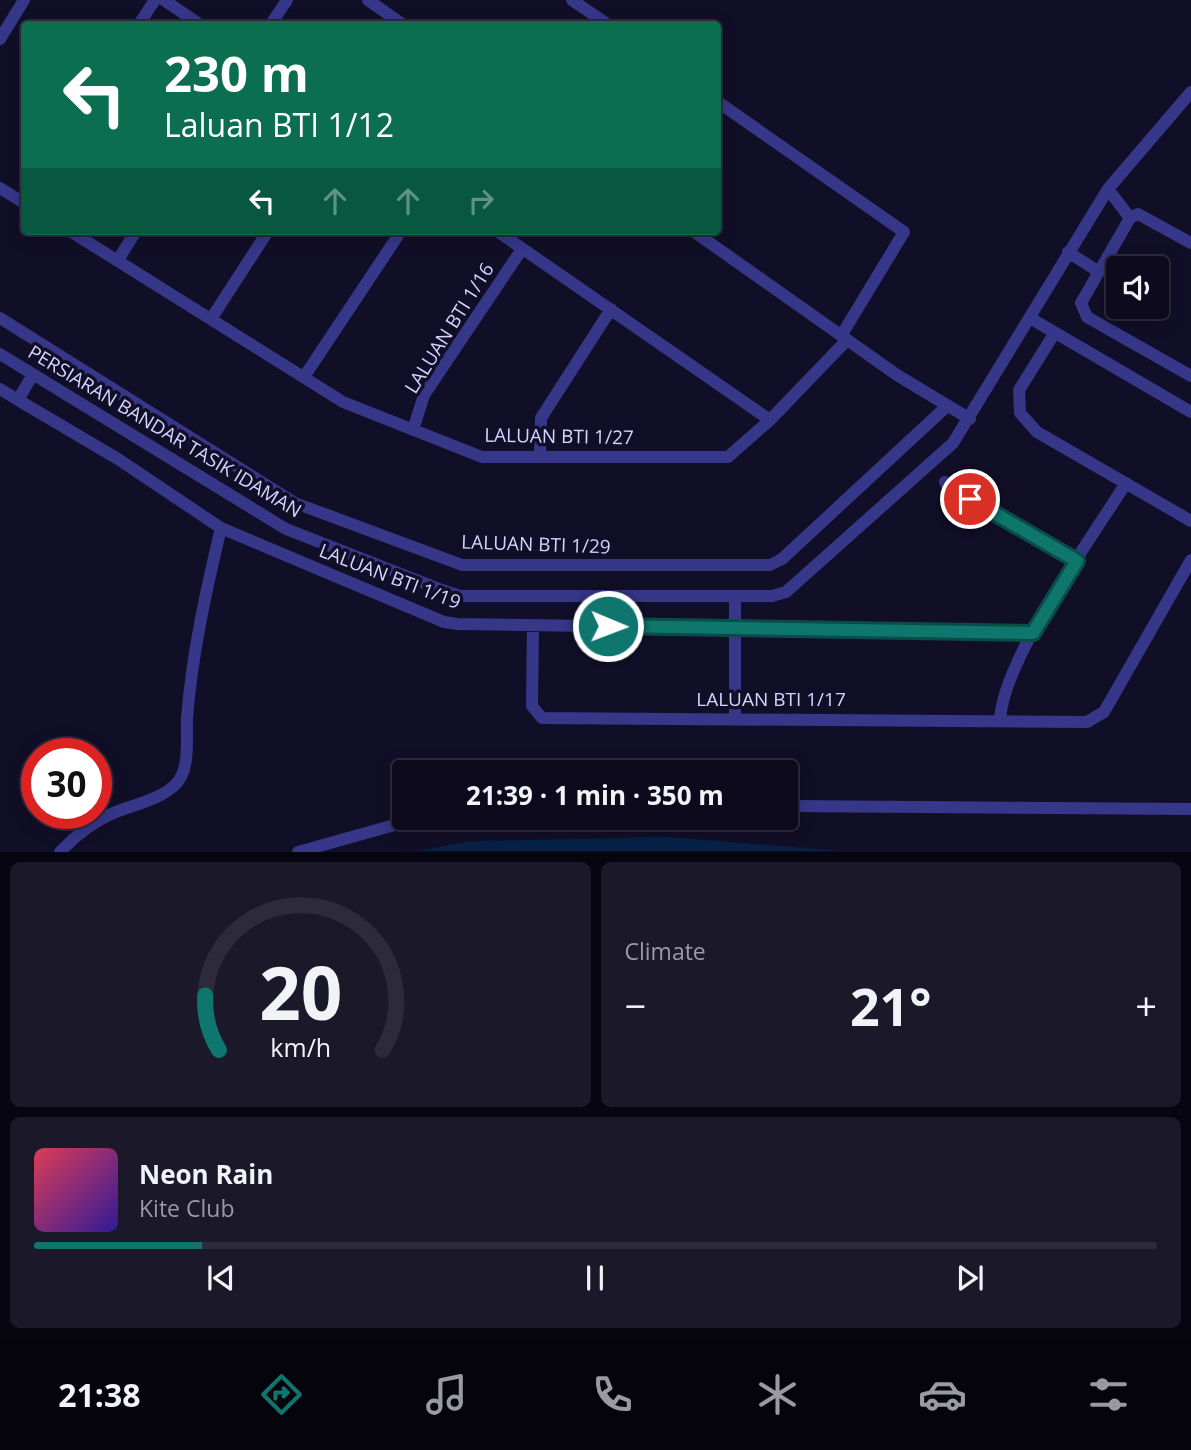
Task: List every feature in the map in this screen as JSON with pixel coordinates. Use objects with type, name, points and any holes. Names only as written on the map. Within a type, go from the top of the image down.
[{"type":"street","points":[[0,39],[24,0]]},
{"type":"street","points":[[141,21],[155,0]]},
{"type":"street","points":[[164,0],[195,21]]},
{"type":"street","points":[[273,21],[287,0]]},
{"type":"street","points":[[572,0],[603,21]]},
{"type":"street","points":[[373,1],[398,21]]},
{"type":"street","name":"PERSIARAN BANDAR TASIK IDAMAN","points":[[0,354],[286,529],[460,596],[772,596],[786,592],[953,443],[1108,189],[1189,98]]},
{"type":"street","name":"LALUAN BTI 1/27","points":[[76,235],[343,402],[482,457],[728,457],[771,420],[844,338],[904,232],[721,104]]},
{"type":"street","points":[[0,188],[21,200]]},
{"type":"street","points":[[1108,189],[1130,218]]},
{"type":"street","points":[[1191,243],[1147,217],[1138,215],[1130,218],[1081,303],[1087,317],[1191,376]]},
{"type":"street","points":[[117,260],[133,235]]},
{"type":"street","points":[[211,319],[265,235]]},
{"type":"street","points":[[304,377],[398,235]]},
{"type":"street","points":[[503,235],[771,420]]},
{"type":"street","points":[[699,235],[844,338],[946,407],[970,419]]},
{"type":"street","name":"LALUAN BTI 1/16","points":[[413,430],[424,395],[522,249]]},
{"type":"street","points":[[1068,252],[1099,272]]},
{"type":"street","points":[[540,457],[541,418],[611,309]]},
{"type":"street","name":"LALUAN BTI 1/29","points":[[0,318],[295,503],[462,565],[770,565],[782,559],[946,407]]},
{"type":"street","points":[[1031,318],[1054,334],[1191,412]]},
{"type":"street","points":[[1054,334],[1019,390],[1020,413],[1037,432],[1191,520]]},
{"type":"street","points":[[18,400],[33,374]]},
{"type":"street","name":"LALUAN BTI 1/19","points":[[0,389],[118,459],[221,528],[443,622],[1033,633]]},
{"type":"street","points":[[945,482],[948,487],[1077,561]]},
{"type":"street","points":[[1000,720],[1001,701],[1033,633],[1126,483]]},
{"type":"street","points":[[60,852],[87,827],[110,814],[160,795],[180,779],[185,759],[187,719],[202,607],[221,528]]},
{"type":"street","name":"LALUAN BTI 1/17","points":[[533,625],[532,706],[542,718],[1087,722],[1097,719],[1104,712],[1191,560]]},
{"type":"street","points":[[735,597],[735,718]]},
{"type":"street","points":[[798,806],[1191,809]]},
{"type":"street","points":[[298,852],[392,826]]},
{"type":"water","points":[[670,837],[842,851],[417,851],[471,841]]},
{"type":"route","points":[[608,626],[1033,633],[1077,561],[970,499]]}]
